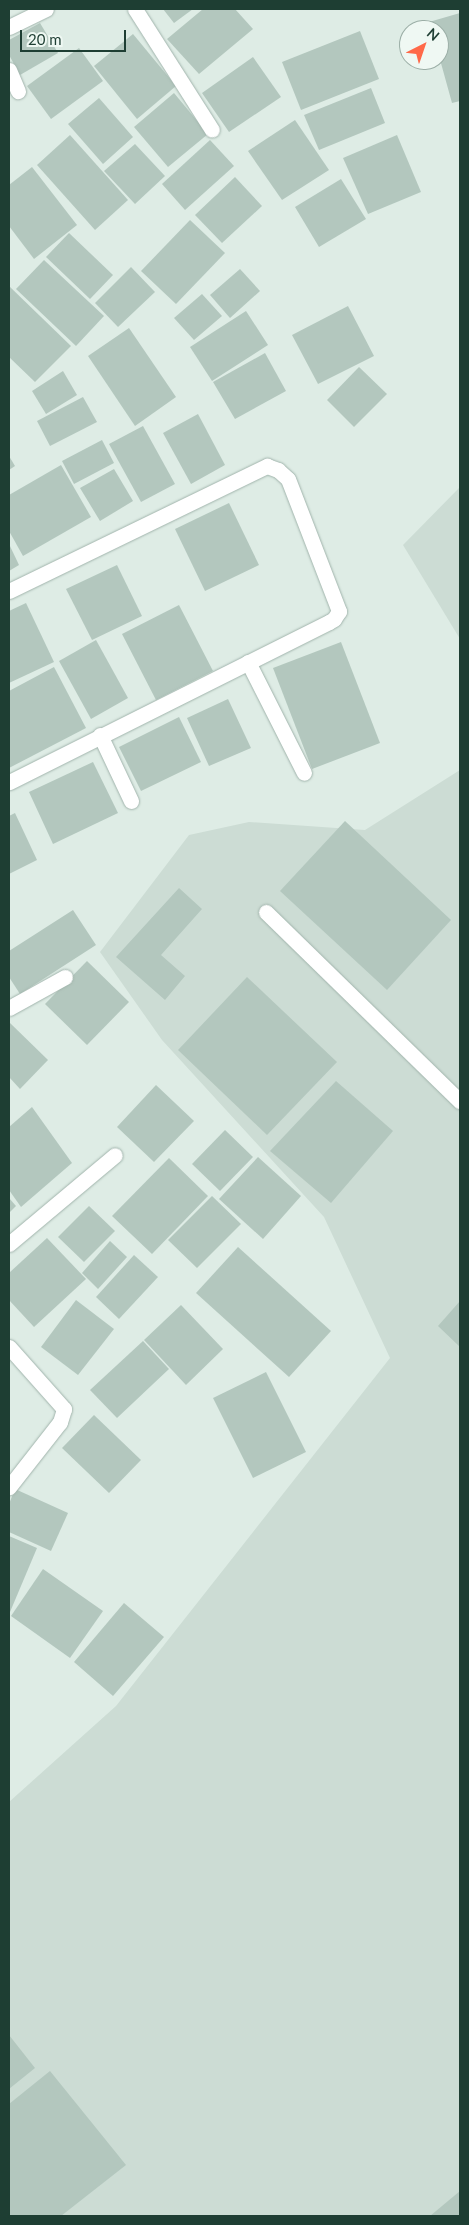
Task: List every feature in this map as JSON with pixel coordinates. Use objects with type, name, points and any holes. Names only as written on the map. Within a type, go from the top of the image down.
[{"type":"street","points":[[9,27],[46,9]]},
{"type":"street","points":[[135,9],[212,130]]},
{"type":"street","points":[[9,70],[18,91]]},
{"type":"street","points":[[9,591],[267,466],[278,470],[288,479],[339,611],[334,619],[329,622],[9,782]]},
{"type":"street","points":[[248,662],[304,773]]},
{"type":"street","points":[[100,736],[131,801]]},
{"type":"street","points":[[266,912],[460,1101]]},
{"type":"street","points":[[9,1008],[65,977]]},
{"type":"street","points":[[9,1244],[115,1155]]},
{"type":"street","points":[[9,1348],[64,1407],[62,1417],[9,1487]]},
{"type":"shaded area","points":[[460,487],[460,639],[403,545]]},
{"type":"shaded area","points":[[460,770],[460,2216],[9,2216],[9,1802],[116,1706],[390,1358],[324,1217],[162,1040],[100,952],[189,835],[249,822],[365,830]]},
{"type":"building","points":[[163,9],[193,9],[174,23]]},
{"type":"building","points":[[203,9],[235,9],[253,29],[199,74],[167,39]]},
{"type":"building","points":[[460,13],[460,101],[452,103],[443,70],[449,70],[449,20],[436,20]]},
{"type":"building","points":[[40,23],[58,53],[20,75],[9,55],[9,40]]},
{"type":"building","points":[[360,31],[379,79],[301,110],[282,62]]},
{"type":"building","points":[[133,34],[176,86],[137,119],[94,66]]},
{"type":"building","points":[[79,48],[103,81],[51,119],[27,86]]},
{"type":"building","points":[[253,57],[281,97],[229,132],[202,93]]},
{"type":"building","points":[[371,88],[385,123],[319,150],[304,115]]},
{"type":"building","points":[[174,93],[208,134],[168,167],[134,127]]},
{"type":"building","points":[[99,98],[133,137],[103,164],[68,124]]},
{"type":"building","points":[[295,120],[329,170],[282,200],[248,151]]},
{"type":"building","points":[[70,135],[128,200],[95,230],[37,165]]},
{"type":"building","points":[[397,135],[421,192],[368,214],[343,158]]},
{"type":"building","points":[[210,140],[234,166],[185,210],[162,184]]},
{"type":"building","points":[[135,144],[165,176],[135,204],[104,171]]},
{"type":"building","points":[[32,167],[77,225],[34,259],[9,226],[9,185]]},
{"type":"building","points":[[235,177],[262,206],[222,243],[195,215]]},
{"type":"building","points":[[341,179],[366,219],[319,247],[295,207]]},
{"type":"building","points":[[190,220],[225,253],[176,304],[141,271]]},
{"type":"building","points":[[69,233],[113,275],[90,299],[46,257]]},
{"type":"building","points":[[44,260],[104,316],[76,346],[16,289]]},
{"type":"building","points":[[131,267],[155,292],[118,327],[95,303]]},
{"type":"building","points":[[240,269],[260,291],[230,318],[210,295]]},
{"type":"building","points":[[9,286],[71,346],[35,382],[9,357]]},
{"type":"building","points":[[202,294],[222,316],[194,340],[174,318]]},
{"type":"building","points":[[348,306],[374,356],[318,384],[292,335]]},
{"type":"building","points":[[246,311],[268,345],[212,381],[190,347]]},
{"type":"building","points":[[129,328],[176,397],[135,426],[88,356]]},
{"type":"building","points":[[265,353],[286,391],[235,419],[213,382]]},
{"type":"building","points":[[359,367],[387,394],[354,427],[327,400]]},
{"type":"building","points":[[63,371],[77,395],[46,414],[32,391]]},
{"type":"building","points":[[83,397],[97,422],[50,446],[37,421]]},
{"type":"building","points":[[198,414],[225,465],[191,484],[163,433]]},
{"type":"building","points":[[143,426],[175,484],[141,502],[109,444]]},
{"type":"building","points":[[102,440],[114,463],[74,484],[62,461]]},
{"type":"building","points":[[9,456],[15,466],[9,470]]},
{"type":"building","points":[[61,465],[91,517],[23,556],[9,531],[9,495]]},
{"type":"building","points":[[114,469],[133,501],[100,521],[80,488]]},
{"type":"building","points":[[229,503],[259,565],[205,591],[175,529]]},
{"type":"building","points":[[9,544],[19,565],[9,571]]},
{"type":"building","points":[[117,565],[142,616],[92,640],[66,589]]},
{"type":"building","points":[[26,603],[54,662],[9,683],[9,611]]},
{"type":"building","points":[[179,605],[213,671],[156,700],[122,634]]},
{"type":"building","points":[[96,640],[128,698],[91,719],[59,661]]},
{"type":"building","points":[[341,642],[380,743],[312,769],[273,668]]},
{"type":"building","points":[[54,667],[86,728],[9,768],[9,691]]},
{"type":"building","points":[[228,699],[251,748],[209,766],[187,718]]},
{"type":"building","points":[[179,717],[201,762],[141,791],[119,747]]},
{"type":"building","points":[[93,762],[118,813],[53,844],[29,792]]},
{"type":"building","points":[[15,813],[37,860],[9,874],[9,816]]},
{"type":"building","points":[[345,821],[451,920],[387,990],[280,891]]},
{"type":"building","points":[[179,888],[202,909],[161,955],[185,976],[165,1000],[116,957]]},
{"type":"building","points":[[73,910],[96,945],[20,994],[9,977],[9,951]]},
{"type":"building","points":[[87,961],[129,1002],[87,1045],[45,1004]]},
{"type":"building","points":[[247,977],[337,1062],[267,1135],[178,1050]]},
{"type":"building","points":[[9,1022],[48,1060],[20,1089],[9,1077]]},
{"type":"building","points":[[336,1081],[393,1131],[331,1203],[270,1151]]},
{"type":"building","points":[[156,1085],[194,1121],[154,1162],[117,1127]]},
{"type":"building","points":[[32,1107],[72,1163],[21,1207],[9,1190],[9,1127]]},
{"type":"building","points":[[225,1130],[253,1157],[220,1191],[192,1164]]},
{"type":"building","points":[[258,1157],[301,1196],[263,1239],[219,1199]]},
{"type":"building","points":[[169,1158],[208,1196],[152,1254],[112,1216]]},
{"type":"building","points":[[212,1196],[241,1224],[197,1268],[168,1240]]},
{"type":"building","points":[[9,1198],[16,1206],[9,1213]]},
{"type":"building","points":[[89,1206],[115,1231],[84,1262],[58,1237]]},
{"type":"building","points":[[47,1238],[86,1279],[34,1327],[9,1300],[9,1273]]},
{"type":"building","points":[[110,1241],[127,1257],[98,1289],[82,1273]]},
{"type":"building","points":[[238,1247],[331,1331],[289,1377],[196,1293]]},
{"type":"building","points":[[134,1255],[158,1277],[119,1319],[96,1297]]},
{"type":"building","points":[[76,1300],[114,1329],[78,1375],[41,1347]]},
{"type":"building","points":[[460,1301],[460,1347],[438,1326]]},
{"type":"building","points":[[181,1305],[223,1349],[186,1385],[144,1340]]},
{"type":"building","points":[[143,1341],[169,1369],[117,1418],[90,1390]]},
{"type":"building","points":[[266,1372],[306,1452],[253,1478],[213,1398]]},
{"type":"building","points":[[94,1415],[141,1460],[109,1493],[62,1448]]},
{"type":"building","points":[[15,1489],[68,1513],[51,1551],[9,1532],[9,1504]]},
{"type":"building","points":[[9,1536],[37,1548],[10,1612],[9,1612]]},
{"type":"building","points":[[43,1569],[103,1611],[70,1658],[11,1616]]},
{"type":"building","points":[[124,1603],[164,1637],[113,1696],[74,1662]]},
{"type":"building","points":[[9,2035],[35,2068],[9,2089]]},
{"type":"building","points":[[50,2071],[126,2165],[61,2216],[9,2216],[9,2104]]},
{"type":"building","points":[[460,2191],[460,2216],[430,2216]]}]
